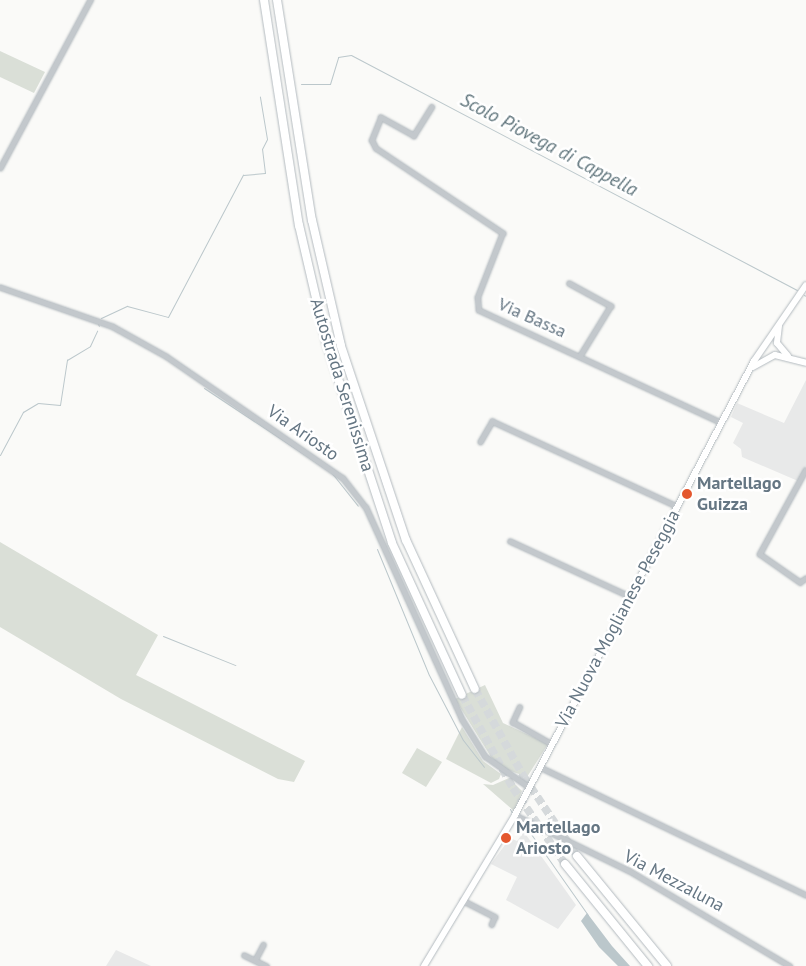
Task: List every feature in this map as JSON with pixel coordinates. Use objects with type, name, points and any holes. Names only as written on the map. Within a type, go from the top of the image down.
[{"type":"highway","name":"Autostrada Serenissima","points":[[264,0],[298,225],[327,345],[392,543],[462,696]]},
{"type":"highway","name":"Autostrada Serenissima","points":[[277,0],[310,210],[341,346],[406,540],[475,689]]},
{"type":"highway","points":[[577,856],[667,966]]},
{"type":"highway","points":[[565,864],[648,966]]},
{"type":"main road","name":"Via Nuova Moglianese Peseggia","points":[[424,966],[461,899],[515,815],[720,422],[748,372],[783,316],[806,285]]},
{"type":"main road","points":[[777,346],[783,316]]},
{"type":"main road","points":[[765,343],[777,346],[789,356]]},
{"type":"main road","points":[[765,343],[775,355]]},
{"type":"main road","points":[[748,372],[775,355],[789,356],[806,362]]},
{"type":"street","points":[[0,168],[90,0]]},
{"type":"street","name":"Via Bassa","points":[[432,107],[414,136],[382,118],[373,144],[503,233],[478,297],[479,310],[581,355],[720,422]]},
{"type":"street","points":[[569,283],[611,306],[581,355]]},
{"type":"street","name":"Via Ariosto","points":[[0,288],[112,326],[166,356],[343,478],[366,506],[462,720],[485,756],[529,787]]},
{"type":"street","points":[[480,442],[492,422],[677,506]]},
{"type":"street","points":[[806,470],[760,554],[800,582],[806,578]]},
{"type":"street","points":[[510,541],[630,596]]},
{"type":"street","points":[[520,706],[514,722],[552,744]]},
{"type":"street","points":[[540,767],[806,895]]},
{"type":"street","name":"Via Mezzaluna","points":[[515,815],[644,879],[790,966]]},
{"type":"street","points":[[461,899],[495,917],[492,924]]},
{"type":"street","points":[[256,960],[263,945]]},
{"type":"street","points":[[244,955],[267,966]]},
{"type":"shaded area","points":[[0,51],[45,72],[34,93],[0,77]]},
{"type":"shaded area","points":[[806,380],[806,466],[798,481],[742,457],[741,449],[733,443],[743,423],[731,417],[737,403],[784,423]]},
{"type":"shaded area","points":[[0,542],[158,635],[136,675],[305,761],[294,782],[278,779],[121,699],[0,627]]},
{"type":"shaded area","points":[[485,685],[503,723],[548,744],[527,777],[505,769],[491,757],[455,699]]},
{"type":"shaded area","points":[[462,727],[483,761],[501,774],[499,779],[491,783],[446,759]]},
{"type":"shaded area","points":[[417,748],[442,762],[426,787],[402,773]]},
{"type":"shaded area","points":[[509,778],[522,791],[514,811],[483,784],[493,785]]},
{"type":"shaded area","points":[[524,832],[576,905],[558,929],[506,900],[517,877],[491,864],[510,838],[517,841]]},
{"type":"shaded area","points":[[587,913],[630,966],[618,966],[599,947],[581,921]]},
{"type":"shaded area","points":[[116,950],[151,966],[106,966]]},
{"type":"waterway","name":"Scolo Piovega di Cappella","points":[[301,84],[330,84],[338,57],[351,55],[797,290]]},
{"type":"waterway","name":"Scolo Piovega di Cappella","points":[[101,318],[127,306],[168,317],[243,175],[265,173],[262,149],[267,139],[260,97]]},
{"type":"waterway","name":"Scolo Piovega di Cappella","points":[[0,455],[23,412],[38,403],[60,405],[67,360],[90,346],[97,331]]},
{"type":"waterway","points":[[204,388],[331,472],[358,506]]},
{"type":"waterway","points":[[377,549],[429,675],[463,740],[484,767]]},
{"type":"waterway","points":[[163,636],[235,665]]},
{"type":"waterway","points":[[510,809],[512,813]]},
{"type":"waterway","points":[[531,834],[588,915]]},
{"type":"tunnel","points":[[475,689],[524,777],[577,856]]},
{"type":"tunnel","points":[[462,695],[513,788],[565,864]]},
{"type":"place","name":"Martellago Guizza","points":[[687,494]]},
{"type":"place","name":"Martellago Ariosto","points":[[506,838]]}]
